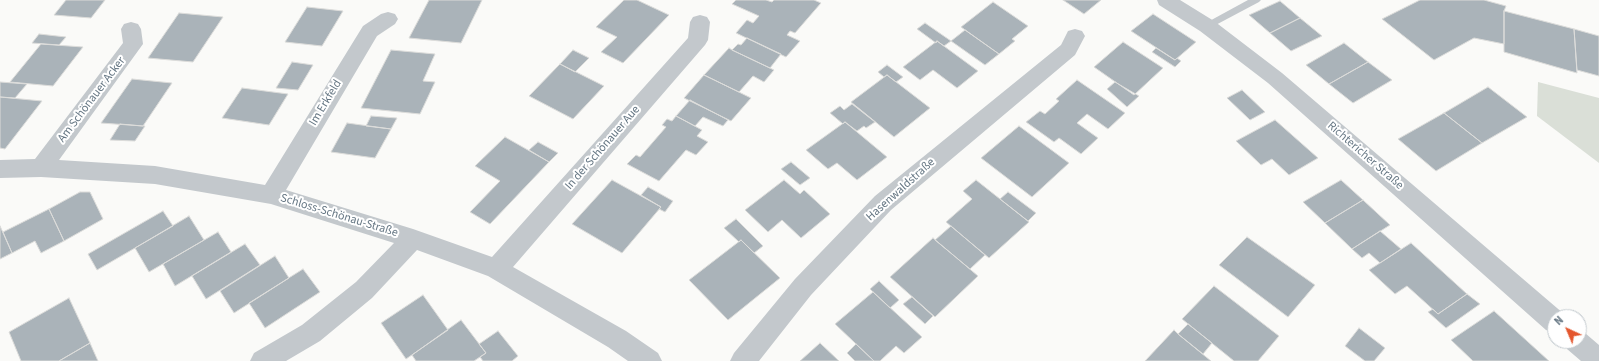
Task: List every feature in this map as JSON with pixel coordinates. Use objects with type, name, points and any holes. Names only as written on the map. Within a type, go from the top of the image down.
[{"type":"street","name":"Richtericher Straße","points":[[1166,0],[1207,26],[1276,78],[1547,315]]},
{"type":"street","name":"Im Erkfeld","points":[[271,194],[370,31],[388,19]]},
{"type":"street","name":"In der Schönauer Aue","points":[[496,269],[698,40],[700,22]]},
{"type":"street","name":"Am Schönauer Acker","points":[[41,168],[133,44],[131,29]]},
{"type":"street","name":"Hasenwaldstraße","points":[[743,361],[803,287],[883,203],[1068,50],[1075,36]]},
{"type":"street","name":"Schloss-Schönau-Straße","points":[[0,169],[41,168],[155,175],[271,194],[413,239],[496,269],[617,339],[649,361]]},
{"type":"street","points":[[263,361],[311,333],[364,290],[413,239]]},
{"type":"street","points":[[1585,349],[1599,361]]},
{"type":"lane","points":[[1207,26],[1256,0]]},
{"type":"shaded area","points":[[1538,82],[1599,98],[1599,163],[1537,116]]},
{"type":"building","points":[[66,0],[105,0],[91,18],[54,15]]},
{"type":"building","points":[[429,0],[482,0],[461,43],[409,38]]},
{"type":"building","points":[[624,0],[637,0],[669,15],[623,63],[601,52],[617,37],[596,27]]},
{"type":"building","points":[[736,0],[766,0],[772,2],[774,0],[814,0],[821,3],[795,33],[790,31],[787,35],[800,41],[786,57],[736,33],[747,20],[753,23],[759,16],[732,4]]},
{"type":"building","points":[[1063,0],[1101,0],[1084,14]]},
{"type":"building","points":[[1420,0],[1484,0],[1506,6],[1504,11],[1504,44],[1474,38],[1434,60],[1382,19]]},
{"type":"building","points":[[1280,1],[1300,18],[1270,33],[1249,15]]},
{"type":"building","points":[[993,2],[1028,26],[1012,39],[1015,41],[999,54],[961,27]]},
{"type":"building","points":[[307,7],[343,11],[322,46],[285,42]]},
{"type":"building","points":[[1504,11],[1574,29],[1577,73],[1504,52]]},
{"type":"building","points":[[179,13],[223,17],[193,62],[148,58]]},
{"type":"building","points":[[1153,14],[1196,42],[1175,60],[1131,31]]},
{"type":"building","points":[[1300,18],[1322,36],[1291,51],[1270,33]]},
{"type":"building","points":[[925,23],[951,41],[944,46],[937,41],[936,43],[917,29]]},
{"type":"building","points":[[1574,29],[1599,36],[1599,76],[1577,70]]},
{"type":"building","points":[[965,30],[999,54],[985,65],[951,41]]},
{"type":"building","points":[[39,34],[66,37],[59,45],[32,43]]},
{"type":"building","points":[[747,38],[781,54],[770,68],[732,50],[738,44],[741,45]]},
{"type":"building","points":[[937,41],[978,71],[957,88],[933,70],[920,80],[903,67]]},
{"type":"building","points":[[1123,42],[1163,68],[1134,95],[1094,67]]},
{"type":"building","points":[[1344,43],[1368,62],[1329,84],[1306,65]]},
{"type":"building","points":[[41,44],[83,47],[53,86],[10,82]]},
{"type":"building","points":[[729,48],[774,70],[764,82],[753,76],[739,92],[704,75]]},
{"type":"building","points":[[1156,48],[1175,60],[1177,58],[1181,61],[1175,67],[1152,52]]},
{"type":"building","points":[[391,50],[435,54],[423,81],[435,82],[420,114],[361,108]]},
{"type":"building","points":[[573,50],[589,58],[575,72],[560,64]]},
{"type":"building","points":[[292,62],[313,65],[298,90],[276,88]]},
{"type":"building","points":[[1368,62],[1392,80],[1353,103],[1329,84]]},
{"type":"building","points":[[560,64],[604,86],[573,119],[529,96]]},
{"type":"building","points":[[887,65],[903,77],[896,82],[887,75],[884,77],[878,72]]},
{"type":"building","points":[[704,75],[751,98],[731,121],[684,98]]},
{"type":"building","points":[[887,75],[930,108],[894,137],[851,102]]},
{"type":"building","points":[[132,79],[172,83],[143,126],[101,123]]},
{"type":"building","points":[[1077,80],[1125,113],[1108,129],[1087,114],[1077,123],[1098,138],[1081,154],[1059,138],[1054,142],[1026,122],[1040,111],[1045,114],[1059,101],[1056,99]]},
{"type":"building","points":[[0,82],[27,84],[15,98],[0,97]]},
{"type":"building","points":[[1115,82],[1139,96],[1127,107],[1107,89]]},
{"type":"building","points":[[1488,87],[1527,117],[1482,143],[1444,113]]},
{"type":"building","points":[[242,88],[288,94],[269,125],[222,118]]},
{"type":"building","points":[[1242,90],[1265,112],[1250,120],[1227,98]]},
{"type":"building","points":[[0,97],[42,101],[5,149],[0,148]]},
{"type":"building","points":[[690,100],[728,120],[723,126],[703,117],[695,126],[676,116]]},
{"type":"building","points":[[852,104],[875,122],[866,128],[864,126],[857,131],[845,122],[843,124],[830,113],[840,106],[844,110]]},
{"type":"building","points":[[1444,113],[1482,143],[1436,171],[1398,139]]},
{"type":"building","points":[[371,116],[397,118],[391,129],[366,126]]},
{"type":"building","points":[[676,116],[702,130],[697,136],[708,142],[696,155],[686,150],[659,181],[627,164],[636,155],[640,157],[666,127],[662,125],[667,119],[672,121]]},
{"type":"building","points":[[1275,120],[1318,158],[1289,175],[1272,159],[1261,165],[1236,141]]},
{"type":"building","points":[[845,122],[887,157],[857,180],[837,163],[828,169],[806,150]]},
{"type":"building","points":[[347,123],[391,129],[375,158],[331,152]]},
{"type":"building","points":[[120,124],[145,126],[135,141],[110,140]]},
{"type":"building","points":[[1019,126],[1069,163],[1032,197],[981,158]]},
{"type":"building","points":[[505,137],[549,162],[490,224],[470,212],[500,181],[475,166]]},
{"type":"building","points":[[538,142],[558,153],[549,162],[529,150]]},
{"type":"building","points":[[791,162],[810,178],[800,185],[781,169]]},
{"type":"building","points":[[612,180],[661,207],[622,253],[572,224]]},
{"type":"building","points":[[784,180],[800,194],[804,190],[830,214],[801,238],[782,220],[768,232],[745,210]]},
{"type":"building","points":[[976,180],[1029,222],[989,258],[946,222],[972,199],[963,191]]},
{"type":"building","points":[[1341,180],[1363,200],[1325,223],[1303,202]]},
{"type":"building","points":[[648,187],[673,201],[665,212],[659,209],[661,207],[641,195]]},
{"type":"building","points":[[80,192],[90,192],[103,219],[64,241],[49,209]]},
{"type":"building","points":[[1008,192],[1036,213],[1028,221],[1000,199]]},
{"type":"building","points":[[1363,200],[1390,225],[1352,249],[1325,223]]},
{"type":"building","points":[[49,209],[64,241],[41,253],[35,241],[12,253],[3,232]]},
{"type":"building","points":[[163,211],[173,226],[97,270],[88,254]]},
{"type":"building","points":[[189,216],[204,240],[149,272],[135,248]]},
{"type":"building","points":[[736,219],[763,246],[754,253],[741,240],[739,242],[724,228]]},
{"type":"building","points":[[0,226],[12,253],[0,259]]},
{"type":"building","points":[[951,226],[985,255],[970,269],[935,240]]},
{"type":"building","points":[[1380,231],[1401,249],[1380,263],[1369,253],[1362,258],[1352,249]]},
{"type":"building","points":[[218,232],[231,252],[175,286],[163,264]]},
{"type":"building","points":[[1247,237],[1315,285],[1288,317],[1219,265]]},
{"type":"building","points":[[933,238],[978,276],[935,317],[890,277]]},
{"type":"building","points":[[741,240],[780,278],[728,320],[689,280]]},
{"type":"building","points":[[1411,243],[1467,294],[1438,314],[1407,286],[1395,294],[1369,270]]},
{"type":"building","points":[[245,244],[260,265],[206,299],[192,276]]},
{"type":"building","points":[[275,256],[289,278],[234,313],[220,291]]},
{"type":"building","points":[[303,269],[320,292],[265,328],[249,303]]},
{"type":"building","points":[[879,281],[899,300],[890,308],[870,289]]},
{"type":"building","points":[[1214,286],[1279,336],[1258,361],[1234,361],[1182,319]]},
{"type":"building","points":[[873,292],[922,337],[904,353],[896,346],[880,361],[874,361],[835,324]]},
{"type":"building","points":[[1467,294],[1480,304],[1446,328],[1428,312],[1433,309],[1438,314]]},
{"type":"building","points":[[423,295],[448,330],[406,359],[381,323]]},
{"type":"building","points":[[912,297],[933,316],[925,324],[903,304]]},
{"type":"building","points":[[69,298],[90,343],[59,361],[21,361],[9,332]]},
{"type":"building","points":[[1494,311],[1549,361],[1473,361],[1451,340]]},
{"type":"building","points":[[461,320],[486,353],[474,361],[416,361],[412,355]]},
{"type":"building","points":[[1188,324],[1212,343],[1203,354],[1178,334]]},
{"type":"building","points":[[1359,328],[1385,348],[1374,361],[1365,361],[1345,346]]},
{"type":"building","points":[[1174,330],[1178,334],[1211,361],[1145,361]]},
{"type":"building","points":[[498,331],[518,356],[512,361],[483,361],[480,357],[486,353],[479,344]]},
{"type":"building","points":[[90,343],[98,361],[59,361]]},
{"type":"building","points":[[820,343],[839,361],[800,361]]},
{"type":"building","points":[[856,344],[874,361],[855,361],[847,353]]}]
